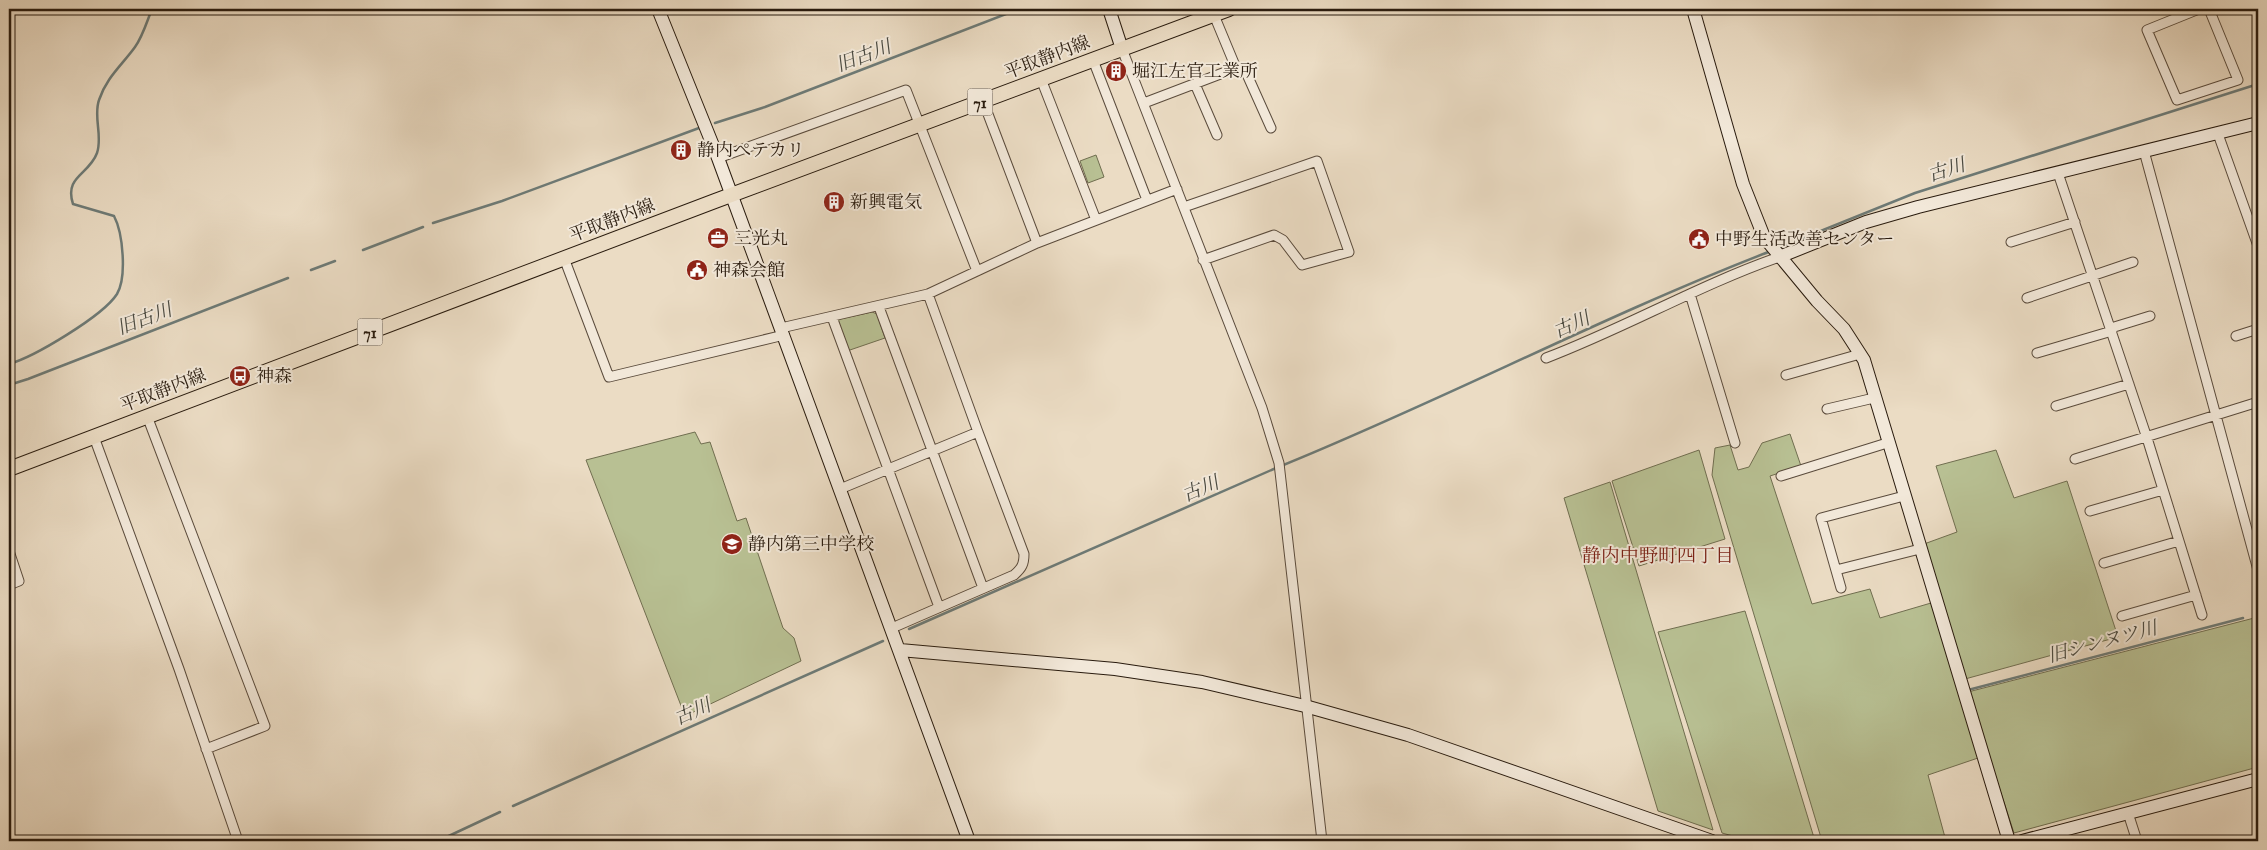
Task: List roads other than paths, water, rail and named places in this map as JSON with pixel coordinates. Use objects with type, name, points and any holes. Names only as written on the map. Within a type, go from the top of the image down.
[{"type":"main road","name":"平取静内線","points":[[9,470],[564,258],[1230,9]]},
{"type":"street","points":[[658,9],[718,158],[969,841]]},
{"type":"street","points":[[1109,9],[1122,49],[1262,408],[1280,467],[1305,706],[1322,841]]},
{"type":"street","points":[[1693,9],[1743,184],[1757,222],[1779,257],[1844,330],[1860,354],[2009,841]]},
{"type":"street","points":[[2199,9],[2147,30],[2177,100],[2238,80],[2210,9]]},
{"type":"street","points":[[1214,14],[1236,68]]},
{"type":"street","points":[[1093,60],[1147,200]]},
{"type":"street","points":[[1144,103],[1236,68],[1245,70],[1271,128]]},
{"type":"street","points":[[1041,79],[1096,220]]},
{"type":"street","points":[[1195,84],[1217,135]]},
{"type":"street","points":[[718,158],[906,90],[977,271]]},
{"type":"street","points":[[983,101],[1037,243]]},
{"type":"street","points":[[1546,358],[1588,341],[1690,294],[1866,222],[2258,123]]},
{"type":"street","points":[[2218,134],[2258,246]]},
{"type":"street","points":[[2144,151],[2258,570]]},
{"type":"street","points":[[1184,207],[1317,161],[1349,252],[1302,265],[1283,240],[1274,235],[1204,260]]},
{"type":"street","points":[[2058,172],[2147,438],[2202,615]]},
{"type":"street","points":[[564,258],[609,377],[832,317],[928,294],[1037,243],[1178,189]]},
{"type":"street","points":[[2011,242],[2075,222]]},
{"type":"street","points":[[2027,298],[2133,262]]},
{"type":"street","points":[[892,628],[1021,569],[1024,554],[928,294]]},
{"type":"street","points":[[1690,294],[1735,443]]},
{"type":"street","points":[[879,307],[983,588]]},
{"type":"street","points":[[2037,353],[2150,316]]},
{"type":"street","points":[[832,317],[939,606]]},
{"type":"street","points":[[2236,336],[2258,330]]},
{"type":"street","points":[[1786,375],[1860,354]]},
{"type":"street","points":[[2056,406],[2129,384]]},
{"type":"street","points":[[1827,409],[1874,398]]},
{"type":"street","points":[[2075,460],[2258,402]]},
{"type":"street","points":[[147,416],[265,726],[206,749]]},
{"type":"street","points":[[840,489],[978,432]]},
{"type":"street","points":[[94,437],[238,841]]},
{"type":"street","points":[[1781,476],[1887,444]]},
{"type":"street","points":[[2090,511],[2163,490]]},
{"type":"street","points":[[1841,588],[1821,518],[1904,496]]},
{"type":"street","points":[[2104,563],[2179,541]]},
{"type":"street","points":[[1836,570],[1920,549]]},
{"type":"street","points":[[9,551],[19,582],[9,585]]},
{"type":"street","points":[[2122,616],[2196,595]]},
{"type":"street","points":[[900,650],[1115,669],[1202,682],[1305,706],[1408,735],[1712,841]]},
{"type":"street","points":[[2022,841],[2258,779]]},
{"type":"street","points":[[2128,813],[2137,841]]},
{"type":"waterway","points":[[9,364],[67,335],[98,313],[117,294],[122,277],[123,255],[120,233],[114,216],[73,204],[71,195],[75,181],[89,166],[99,147],[97,106],[102,92],[110,78],[138,43],[152,9]]},
{"type":"waterway","name":"旧古川","points":[[715,123],[765,107],[1019,9]]},
{"type":"waterway","name":"古川","points":[[1778,248],[1915,193],[2258,84]]},
{"type":"waterway","name":"旧古川","points":[[433,223],[502,201],[699,128]]},
{"type":"waterway","name":"旧古川","points":[[363,250],[423,227]]},
{"type":"waterway","name":"古川","points":[[1281,466],[1404,413],[1648,302],[1771,251]]},
{"type":"waterway","name":"旧古川","points":[[311,270],[335,261]]},
{"type":"waterway","name":"旧古川","points":[[9,385],[288,278]]},
{"type":"waterway","name":"古川","points":[[909,629],[1276,468]]},
{"type":"waterway","name":"旧シンヌツ川","points":[[1968,690],[2243,618]]},
{"type":"waterway","name":"古川","points":[[513,806],[883,641]]},
{"type":"waterway","name":"古川","points":[[438,841],[500,812]]},
{"type":"place","name":"堀江左官工業所","points":[[1116,71]]},
{"type":"place","name":"静内ぺテカリ","points":[[681,150]]},
{"type":"place","name":"新興電気","points":[[834,202]]},
{"type":"place","name":"三光丸","points":[[718,238]]},
{"type":"place","name":"中野生活改善センター","points":[[1699,239]]},
{"type":"place","name":"神森会館","points":[[697,270]]},
{"type":"place","name":"神森","points":[[240,376]]},
{"type":"place","name":"静内第三中学校","points":[[732,544]]},
{"type":"district","name":"静内中野町四丁目","points":[[1658,555]]}]
